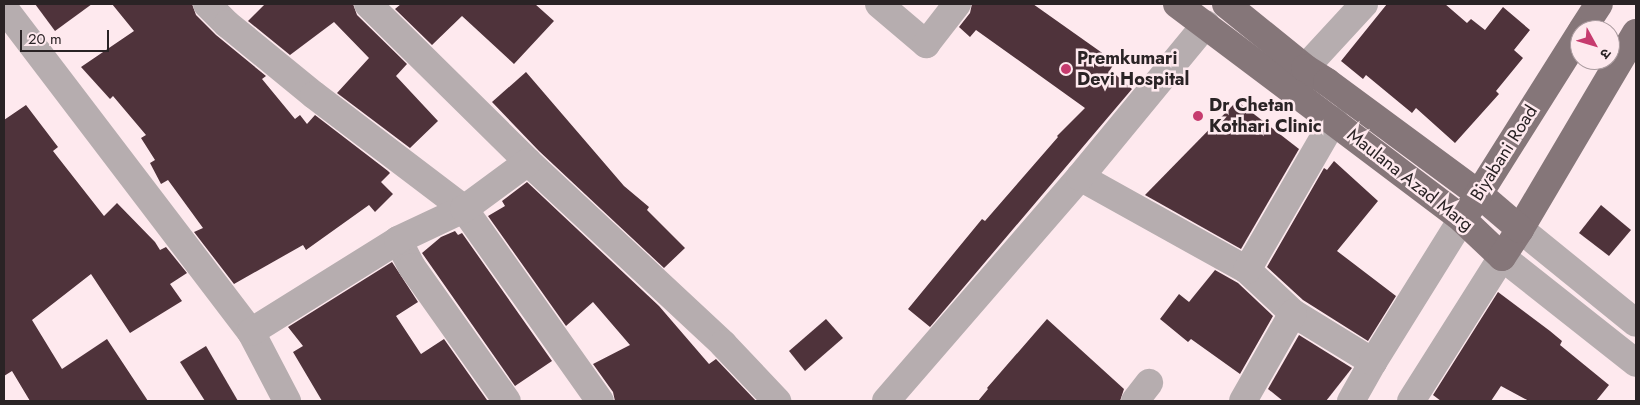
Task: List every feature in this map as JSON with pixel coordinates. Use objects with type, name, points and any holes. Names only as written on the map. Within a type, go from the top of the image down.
[{"type":"main road","name":"Maulana Azad Marg","points":[[1177,4],[1206,24],[1287,88],[1334,120],[1462,220],[1502,256]]},
{"type":"main road","name":"Maulana Azad Marg","points":[[1226,4],[1305,68],[1327,82],[1479,194],[1520,229]]},
{"type":"main road","points":[[1588,20],[1598,4]]},
{"type":"main road","points":[[1502,256],[1520,229],[1636,33]]},
{"type":"main road","name":"Biyabani Road","points":[[1462,220],[1570,49]]},
{"type":"street","points":[[207,4],[227,24],[314,95],[464,209],[600,401]]},
{"type":"street","points":[[368,4],[528,162],[722,344],[777,401]]},
{"type":"street","points":[[880,4],[926,44],[957,4]]},
{"type":"street","points":[[1305,68],[1364,4]]},
{"type":"street","points":[[4,8],[251,332],[287,401]]},
{"type":"street","points":[[886,401],[1080,177],[1206,24]]},
{"type":"street","points":[[1247,270],[1334,120]]},
{"type":"street","points":[[251,332],[398,240],[464,209],[528,162]]},
{"type":"street","points":[[1080,177],[1247,270],[1293,313],[1373,362]]},
{"type":"street","name":"Biyabani Road","points":[[1351,401],[1373,362],[1462,220]]},
{"type":"street","name":"Maulana Azad Marg","points":[[1520,229],[1636,323]]},
{"type":"street","points":[[398,240],[412,267],[507,401]]},
{"type":"street","points":[[1411,401],[1502,256]]},
{"type":"street","name":"Maulana Azad Marg","points":[[1502,256],[1636,363]]},
{"type":"street","points":[[1243,401],[1293,313]]},
{"type":"building","points":[[35,4],[92,4],[55,31]]},
{"type":"building","points":[[112,4],[192,4],[196,15],[216,35],[266,76],[262,79],[295,119],[300,115],[307,124],[315,115],[388,171],[390,173],[381,182],[393,194],[375,212],[369,205],[306,250],[303,245],[234,284],[194,232],[203,228],[168,180],[161,184],[150,163],[155,160],[141,138],[146,135],[113,96],[110,99],[81,67],[134,31]]},
{"type":"building","points":[[265,4],[353,4],[357,15],[407,64],[396,76],[438,121],[410,148],[337,93],[369,58],[334,22],[290,55],[248,21]]},
{"type":"building","points":[[401,4],[535,4],[554,21],[514,64],[462,16],[432,45],[395,9]]},
{"type":"building","points":[[972,4],[1033,4],[1115,62],[1110,70],[1132,89],[930,327],[908,309],[982,219],[985,221],[1057,136],[1085,108],[976,30],[970,37],[959,27],[970,13]]},
{"type":"building","points":[[1387,4],[1445,4],[1467,23],[1471,19],[1485,30],[1503,7],[1530,30],[1514,50],[1523,58],[1496,91],[1499,94],[1455,143],[1416,108],[1412,113],[1366,75],[1363,79],[1341,61]]},
{"type":"building","points":[[526,72],[624,186],[649,207],[647,210],[685,248],[664,268],[539,151],[492,102]]},
{"type":"building","points":[[1237,101],[1299,149],[1241,249],[1145,195]]},
{"type":"building","points":[[26,105],[58,147],[53,151],[104,216],[117,203],[155,242],[160,250],[166,247],[187,273],[170,284],[182,301],[130,333],[91,274],[32,320],[62,369],[107,339],[148,401],[30,401],[12,371],[4,376],[4,120]]},
{"type":"building","points":[[1334,161],[1378,201],[1337,251],[1396,296],[1368,341],[1303,300],[1267,267],[1324,168],[1327,170]]},
{"type":"building","points":[[527,182],[659,306],[709,364],[716,359],[756,401],[615,401],[613,392],[593,364],[630,345],[593,302],[566,326],[488,216],[505,206],[502,201]]},
{"type":"building","points":[[1601,205],[1631,230],[1609,256],[1579,233]]},
{"type":"building","points":[[455,231],[458,235],[462,233],[552,361],[515,386],[422,253],[441,237]]},
{"type":"building","points":[[392,262],[418,302],[396,316],[421,354],[444,339],[487,400],[322,401],[293,352],[303,346],[288,327]]},
{"type":"building","points":[[1215,270],[1238,283],[1273,316],[1240,374],[1191,339],[1188,342],[1160,319],[1179,294],[1189,302]]},
{"type":"building","points":[[1498,292],[1562,341],[1560,345],[1609,385],[1596,401],[1529,401],[1501,386],[1491,401],[1441,401],[1433,395]]},
{"type":"building","points":[[826,319],[843,338],[805,371],[789,351]]},
{"type":"building","points":[[1047,319],[1124,389],[1120,401],[978,401]]},
{"type":"building","points":[[1299,335],[1352,368],[1326,401],[1283,401],[1268,389]]},
{"type":"building","points":[[206,346],[238,401],[205,401],[180,362]]},
{"type":"place","name":"Premkumari Devi Hospital","points":[[1066,69]]},
{"type":"place","name":"Dr Chetan Kothari Clinic","points":[[1198,116]]}]
